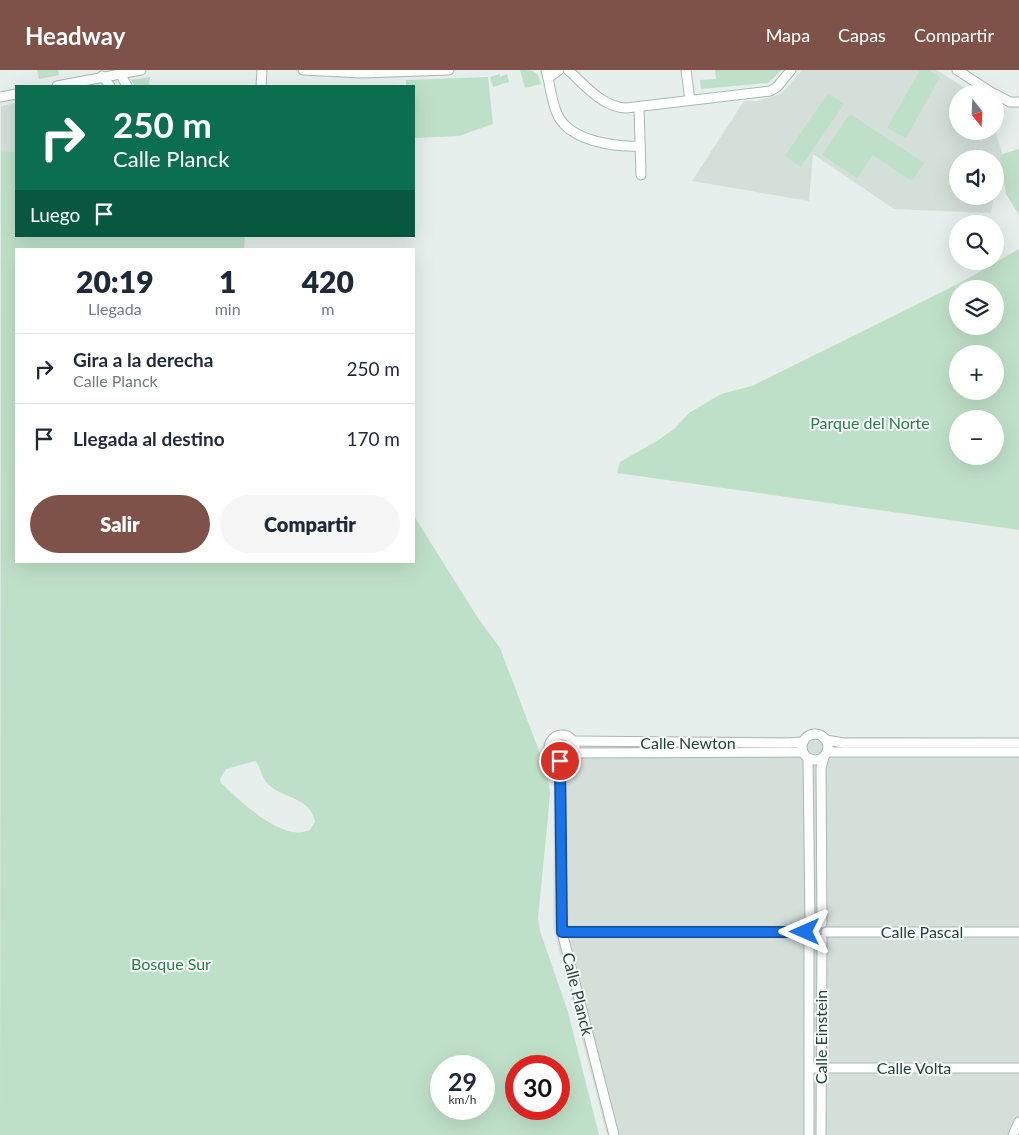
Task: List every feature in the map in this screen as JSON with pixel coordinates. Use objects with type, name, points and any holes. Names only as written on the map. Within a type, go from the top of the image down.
[{"type":"street","points":[[62,85],[111,74],[141,70]]},
{"type":"street","points":[[261,85],[262,70]]},
{"type":"street","points":[[303,70],[362,73],[449,70]]},
{"type":"street","points":[[560,70],[547,74],[556,113],[568,127],[588,139],[605,145],[640,146]]},
{"type":"street","points":[[568,70],[612,106],[626,108],[770,91],[777,87],[791,70]]},
{"type":"street","points":[[686,70],[690,100]]},
{"type":"street","points":[[957,70],[980,85]]},
{"type":"street","points":[[111,74],[126,85]]},
{"type":"street","points":[[0,97],[15,94]]},
{"type":"street","points":[[1004,99],[1010,102],[1019,102]]},
{"type":"street","points":[[639,107],[641,174]]},
{"type":"street","points":[[807,936],[810,922],[806,755],[804,742],[807,737],[816,734],[826,740],[844,742],[1019,743]]},
{"type":"street","points":[[561,735],[572,741],[574,752],[568,759],[560,761],[550,754],[550,742],[561,735]]},
{"type":"street","points":[[562,932],[807,936],[816,942],[824,936],[822,923],[821,768],[826,740]]},
{"type":"street","name":"Calle Newton","points":[[572,741],[804,742]]},
{"type":"street","name":"Calle Newton","points":[[574,752],[806,755]]},
{"type":"street","points":[[806,755],[814,760],[825,754],[1019,752]]},
{"type":"street","name":"Calle Planck","points":[[560,761],[562,932],[614,1135]]},
{"type":"street","points":[[810,922],[822,923]]},
{"type":"street","name":"Calle Pascal","points":[[824,936],[1019,932]]},
{"type":"street","name":"Calle Einstein","points":[[807,936],[810,1068],[809,1135]]},
{"type":"street","name":"Calle Einstein","points":[[821,1135],[824,936]]},
{"type":"street","name":"Calle Volta","points":[[810,1068],[1019,1068]]},
{"type":"street","points":[[1013,1135],[1019,1122]]},
{"type":"shaded area","points":[[802,70],[937,70],[960,85],[949,85],[949,140],[998,140],[1001,150],[949,150],[949,205],[992,205],[991,213],[894,209],[813,154],[809,201],[692,181],[744,101],[757,101],[781,94]]},
{"type":"shaded area","points":[[15,103],[15,152],[1,151],[1,106]]},
{"type":"shaded area","points":[[579,736],[1019,738],[1019,1135],[607,1135],[553,927],[554,769]]},
{"type":"green space","points":[[37,70],[58,70],[59,75],[39,79]]},
{"type":"green space","points":[[520,70],[535,72],[541,84],[525,88]]},
{"type":"green space","points":[[715,70],[782,70],[768,83],[701,89],[700,80],[716,79]]},
{"type":"green space","points":[[920,70],[928,70],[940,77],[906,138],[887,128]]},
{"type":"green space","points":[[500,74],[500,77],[507,74],[509,82],[493,87],[490,77]]},
{"type":"green space","points":[[150,77],[149,85],[134,85],[131,80]]},
{"type":"green space","points":[[488,77],[493,124],[459,136],[415,138],[415,85],[406,85],[406,80]]},
{"type":"green space","points":[[828,93],[844,104],[801,167],[785,156]]},
{"type":"green space","points":[[850,114],[924,163],[912,181],[873,155],[857,178],[822,155]]},
{"type":"green space","points":[[1019,149],[1019,215],[1006,194],[1004,154]]},
{"type":"green space","name":"Bosque Sur","points":[[1,151],[15,152],[15,237],[245,237],[244,248],[15,248],[15,563],[415,563],[415,518],[478,618],[500,648],[547,772],[550,793],[538,918],[540,931],[568,1012],[599,1135],[0,1135]],"holes":[[[255,761],[264,779],[274,789],[296,799],[308,808],[315,822],[310,830],[299,832],[287,831],[274,825],[250,809],[221,783],[220,779],[226,769]]]},
{"type":"green space","name":"Parque del Norte","points":[[1019,249],[1019,530],[617,473],[620,462],[674,429],[689,413],[721,394],[752,386],[949,288],[949,335],[1004,335],[1004,280],[965,280],[983,270],[1004,270],[1004,258]]},
{"type":"route","points":[[560,761],[562,770],[562,932],[805,932]]}]
